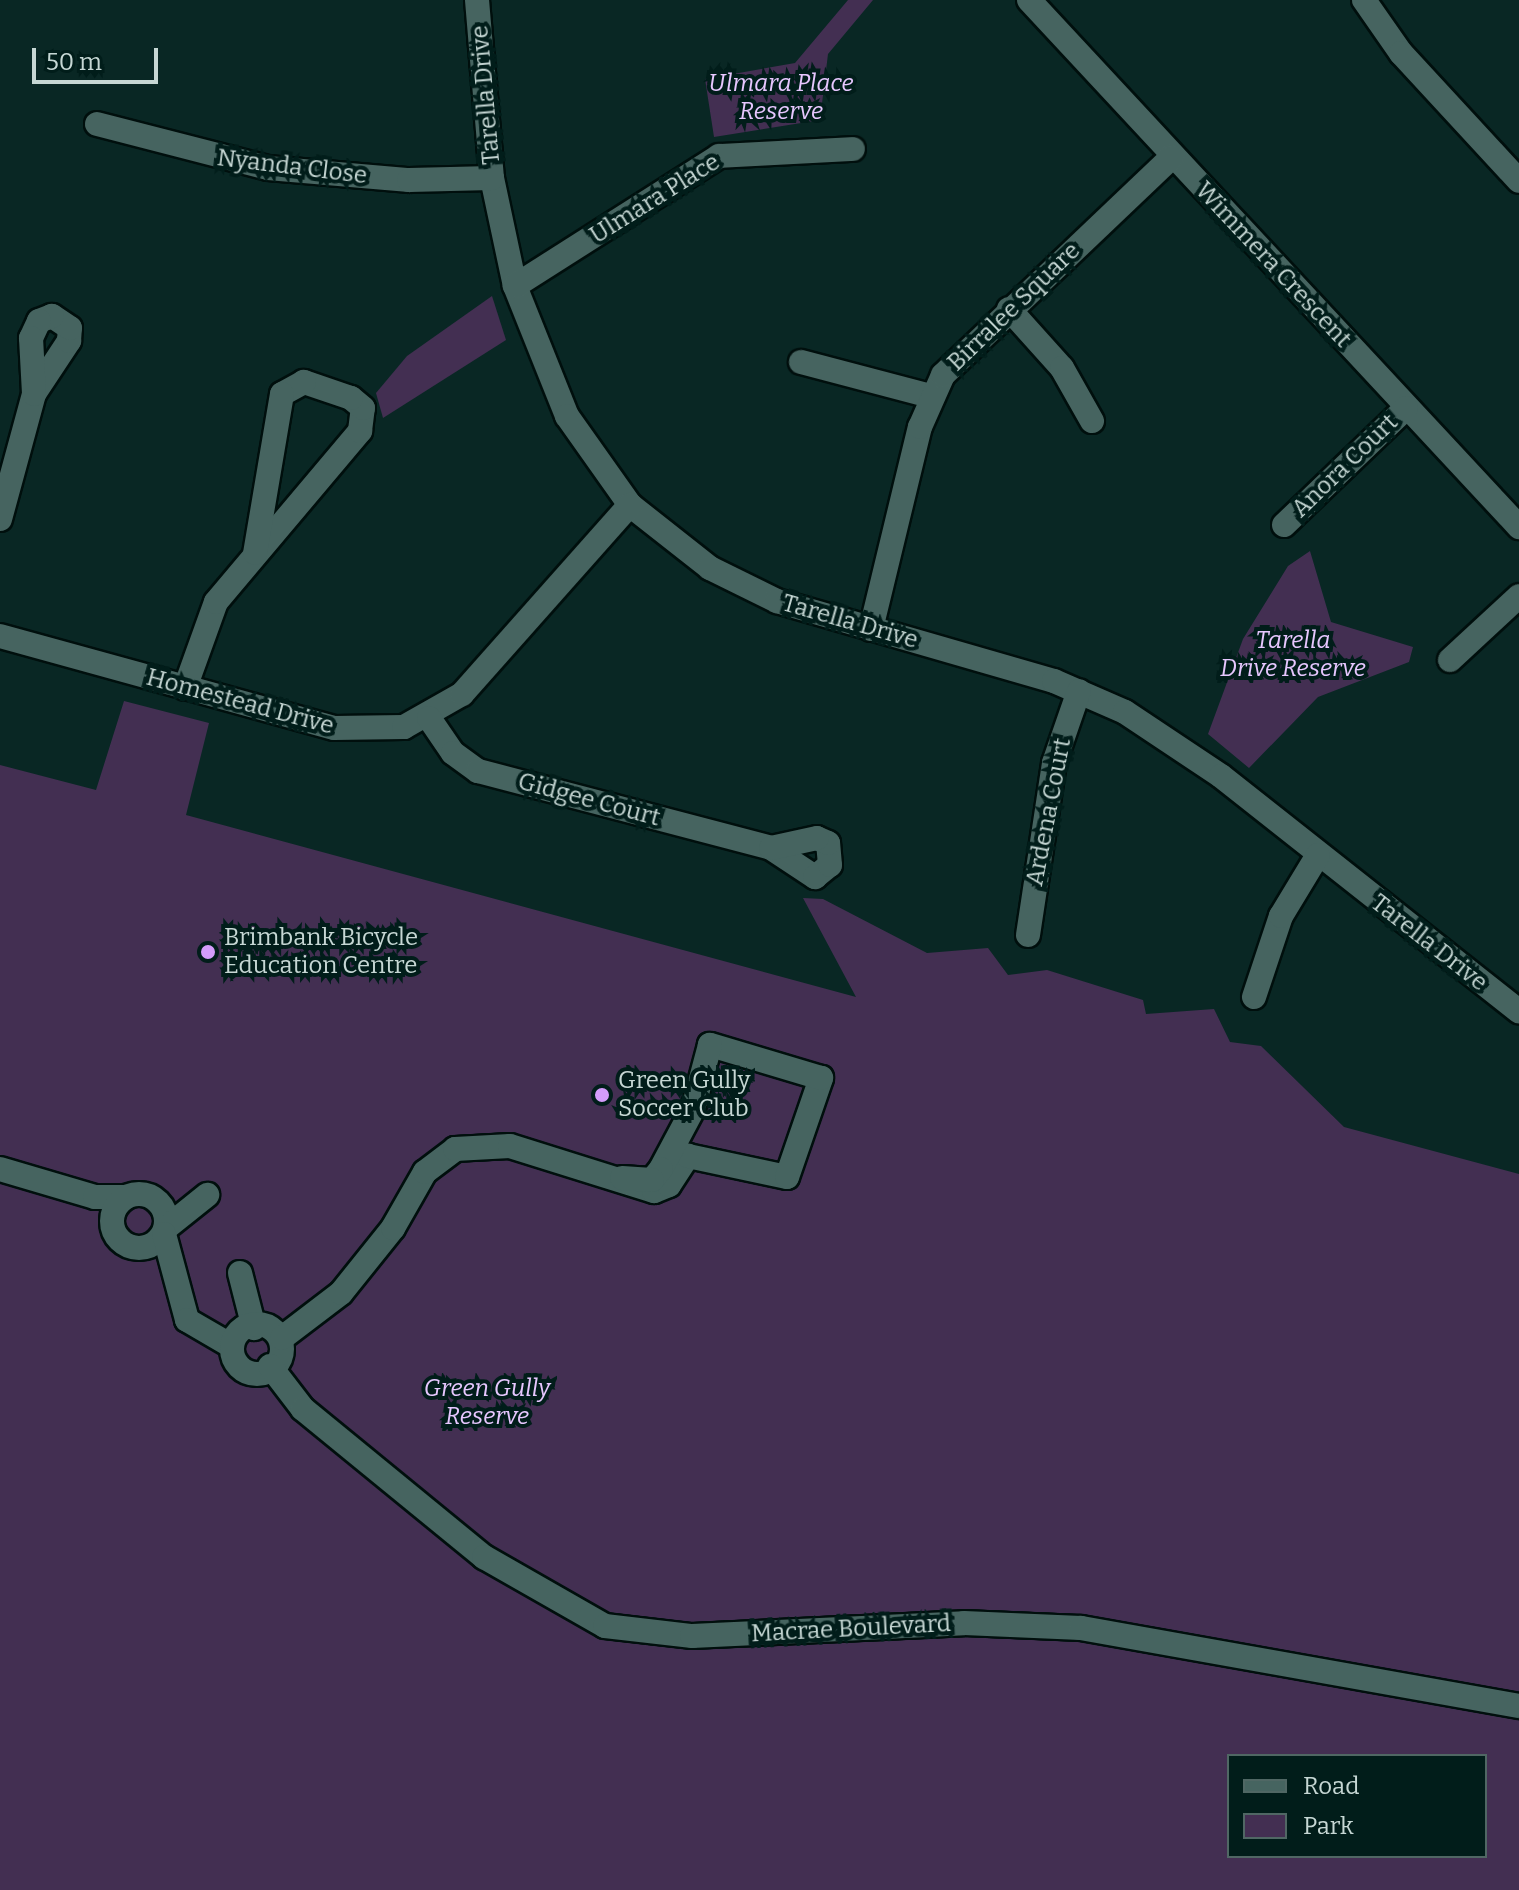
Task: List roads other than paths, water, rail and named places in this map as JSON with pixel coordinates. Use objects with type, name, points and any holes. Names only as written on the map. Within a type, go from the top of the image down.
[{"type":"street","name":"Wimmera Crescent","points":[[1029,0],[1519,527]]},
{"type":"street","points":[[1364,0],[1401,53],[1519,181]]},
{"type":"street","name":"Tarella Drive","points":[[479,2],[492,178],[515,286],[567,416],[630,505],[738,584],[871,629],[1079,691],[1163,734],[1519,1011]]},
{"type":"street","name":"Nyanda Close","points":[[97,124],[268,168],[409,180],[492,178]]},
{"type":"street","name":"Ulmara Place","points":[[515,286],[719,156],[853,149]]},
{"type":"street","name":"Birralee Square","points":[[871,629],[931,396],[1009,309],[1172,157]]},
{"type":"street","points":[[1009,309],[1062,368],[1092,421]]},
{"type":"street","points":[[801,362],[931,396]]},
{"type":"street","points":[[185,688],[207,619],[255,553],[360,431],[363,408],[351,398],[304,382],[282,394],[255,553]]},
{"type":"street","points":[[0,519],[34,394]]},
{"type":"street","name":"Anora Court","points":[[1284,525],[1406,408]]},
{"type":"street","name":"Homestead Drive","points":[[0,636],[352,731],[429,718],[462,694],[630,505]]},
{"type":"street","points":[[1450,660],[1519,596]]},
{"type":"street","name":"Ardena Court","points":[[1028,935],[1054,763],[1079,691]]},
{"type":"street","name":"Gidgee Court","points":[[429,718],[453,753],[478,771],[771,848]]},
{"type":"street","points":[[1254,997],[1281,916],[1318,855]]},
{"type":"street","points":[[282,1338],[341,1293],[393,1228],[425,1172],[455,1149],[510,1146],[662,1190],[680,1161],[694,1155],[787,1177],[821,1078],[710,1045],[693,1109],[661,1169],[652,1180],[622,1178]]},
{"type":"street","points":[[0,1169],[51,1186],[126,1197],[153,1197],[165,1231],[171,1274],[187,1320],[230,1345]]},
{"type":"street","points":[[51,1186],[113,1227],[123,1243],[140,1248],[171,1274]]},
{"type":"street","points":[[140,1248],[207,1195]]},
{"type":"street","points":[[113,1227],[114,1210],[126,1197]]},
{"type":"street","points":[[240,1273],[254,1328]]},
{"type":"street","points":[[254,1328],[282,1338]]},
{"type":"street","points":[[230,1345],[254,1328]]},
{"type":"street","points":[[230,1345],[230,1357],[242,1370],[270,1366],[284,1352],[282,1338]]},
{"type":"street","name":"Macrae Boulevard","points":[[270,1366],[303,1409],[484,1557],[605,1626],[692,1636],[1055,1625],[1519,1706]]},
{"type":"place","name":"Brimbank Bicycle Education Centre","points":[[208,952]]},
{"type":"place","name":"Green Gully Soccer Club","points":[[602,1095]]},
{"type":"park label","name":"Ulmara Place Reserve","points":[[781,98]]},
{"type":"park label","name":"Tarella Drive Reserve","points":[[1293,655]]},
{"type":"park label","name":"Green Gully Reserve","points":[[487,1403]]}]
